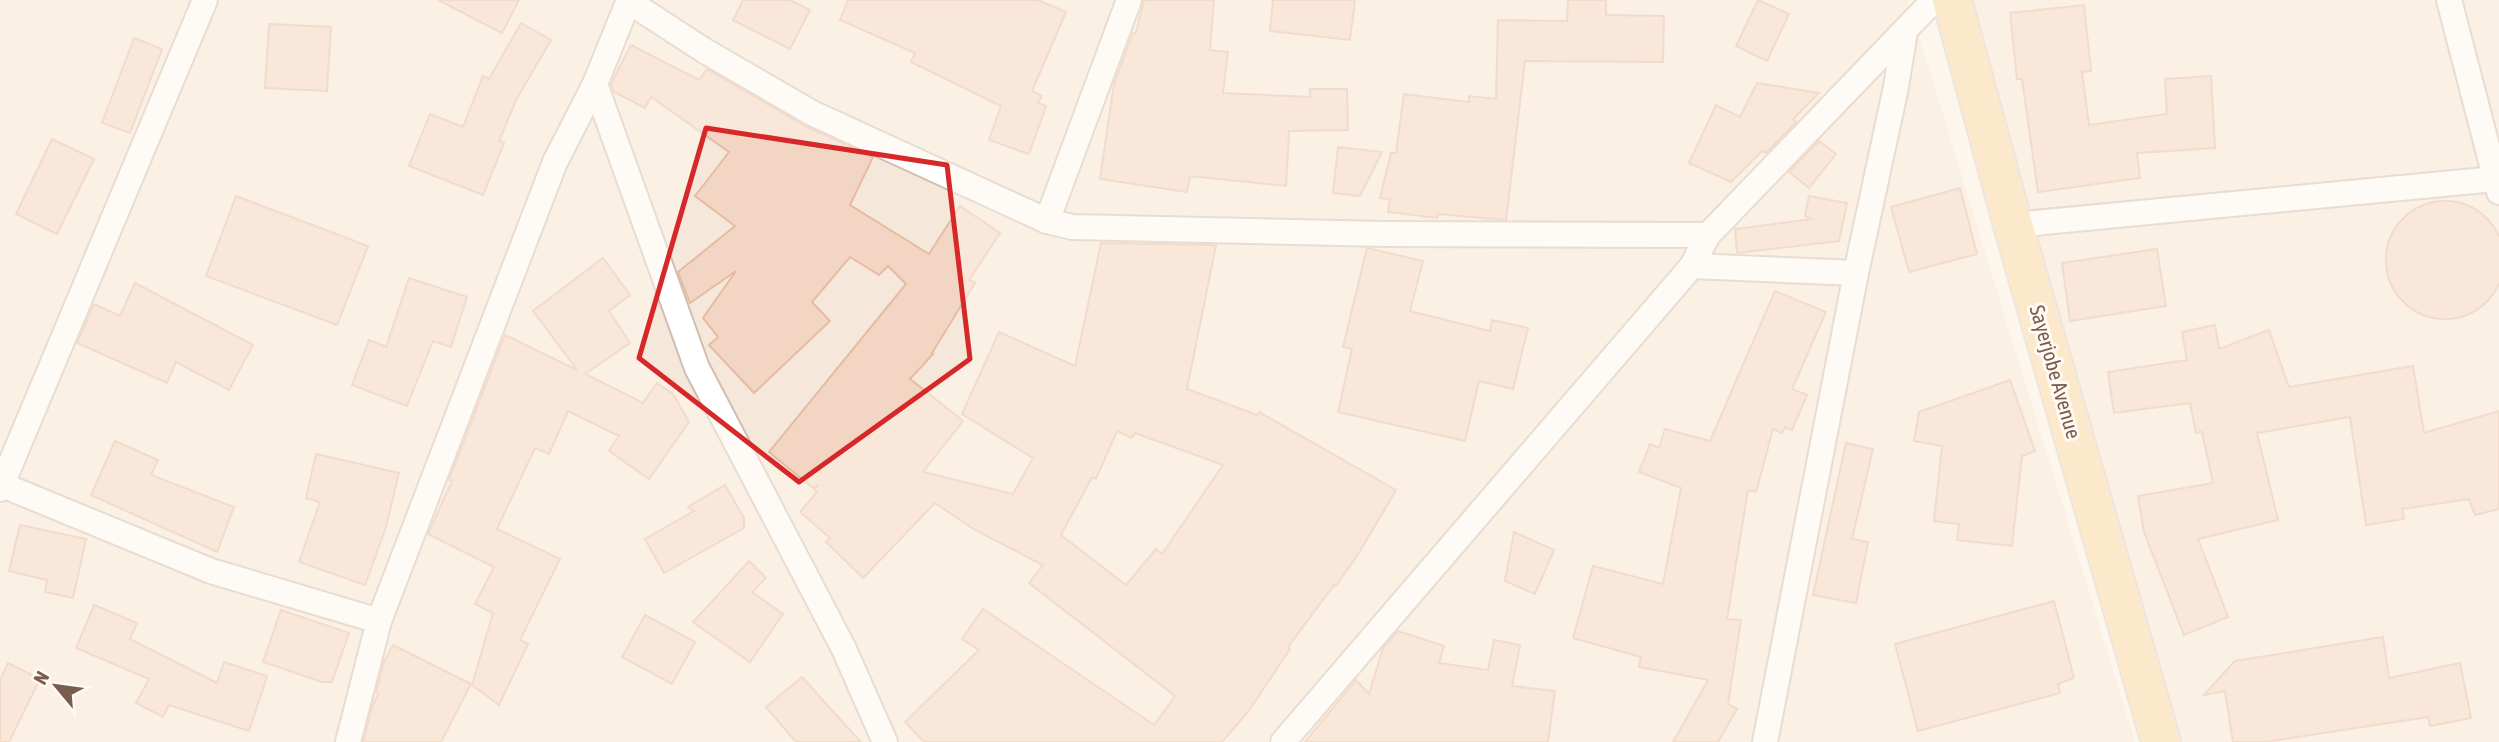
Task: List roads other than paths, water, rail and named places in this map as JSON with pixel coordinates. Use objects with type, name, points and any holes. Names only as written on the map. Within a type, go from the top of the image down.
[{"type":"main road","name":"Sayerjobe Avenue","points":[[1952,0],[2013,225],[2161,742]]},
{"type":"street","points":[[205,0],[1,486],[211,571],[379,621]]},
{"type":"street","points":[[348,742],[379,621],[555,162],[595,84],[629,0],[705,51],[812,113],[1047,221],[1072,227],[1345,233],[1708,235]]},
{"type":"street","points":[[1047,221],[1129,0]]},
{"type":"street","points":[[1283,742],[1692,266],[1708,235],[1934,0]]},
{"type":"street","points":[[2013,225],[2498,182],[2449,0]]},
{"type":"street","points":[[1765,742],[1905,31]]},
{"type":"street","points":[[595,84],[697,368],[844,649],[885,742]]},
{"type":"street","points":[[1692,266],[1856,273]]}]
